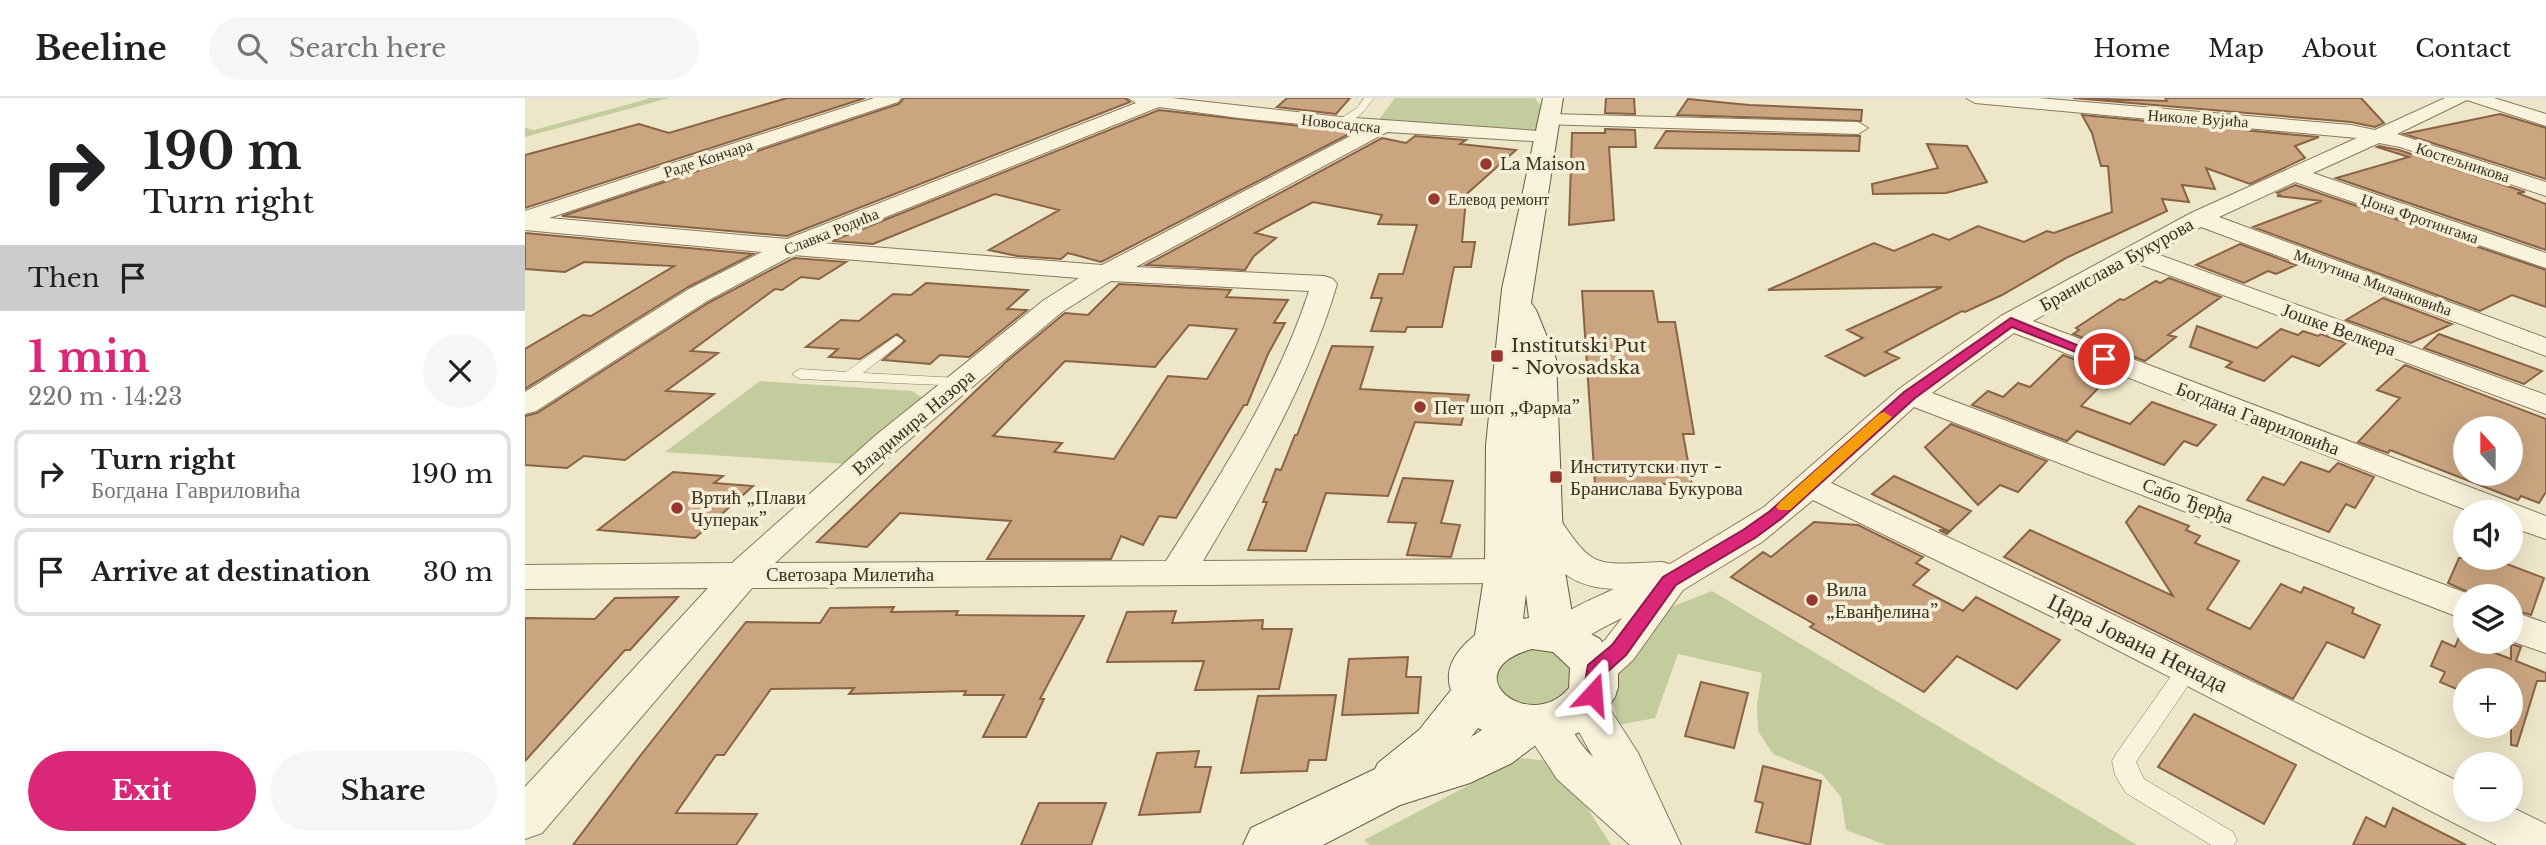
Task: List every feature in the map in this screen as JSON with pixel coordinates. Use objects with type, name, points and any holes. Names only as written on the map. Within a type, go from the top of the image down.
[{"type":"street","name":"Раде Кончара","points":[[525,221],[892,98]]},
{"type":"street","name":"Николе Вујића","points":[[1975,98],[2323,128],[2379,136]]},
{"type":"street","points":[[2423,98],[2463,99],[2546,120]]},
{"type":"street","name":"Бранислава Букурова","points":[[1556,636],[1644,589],[1676,577],[1749,534],[1776,515],[1910,395],[2011,322],[2199,218],[2463,99]]},
{"type":"street","name":"Новосадска","points":[[1148,100],[1218,111],[1383,127],[1548,112],[1727,117],[1858,128]]},
{"type":"street","name":"Славка Родића","points":[[525,405],[698,295],[789,247],[1148,100]]},
{"type":"street","points":[[1497,641],[1507,571],[1505,446],[1516,299],[1548,112]]},
{"type":"street","name":"Владимира Назора","points":[[525,819],[743,574],[829,493],[1053,306],[1106,273],[1383,127]]},
{"type":"street","name":"Костељникова","points":[[2379,136],[2546,189]]},
{"type":"street","name":"Џона Фротингама","points":[[2294,174],[2546,261]]},
{"type":"street","name":"Милутина Миланковића","points":[[2199,218],[2546,348]]},
{"type":"street","points":[[525,221],[789,247],[1106,273],[1324,284],[1313,326],[1268,421],[1176,575]]},
{"type":"street","name":"Јошке Велкера","points":[[2132,253],[2546,405]]},
{"type":"street","points":[[1516,299],[1532,333],[1539,359],[1543,566],[1556,636]]},
{"type":"street","name":"Богдана Гавриловића","points":[[2011,322],[2472,500]]},
{"type":"street","name":"Сабо Ђерђа","points":[[1910,395],[2453,602]]},
{"type":"street","name":"Цара Јована Ненада","points":[[1808,485],[2189,668],[2453,800]]},
{"type":"street","points":[[1541,517],[1565,556],[1579,570],[1609,578],[1676,577]]},
{"type":"street","points":[[2523,519],[2546,528]]},
{"type":"street","name":"Светозара Милетића","points":[[525,577],[1507,571]]},
{"type":"street","name":"Бранислава Букурова","points":[[1562,706],[1619,650],[1676,577]]},
{"type":"street","points":[[2523,630],[2546,639]]},
{"type":"street","points":[[1562,706],[1495,715],[1483,706],[1471,683],[1477,659],[1497,641],[1523,634],[1556,636],[1583,651],[1562,706],[1573,766],[1654,840]]},
{"type":"street","points":[[1304,839],[1384,788],[1437,744],[1475,695]]},
{"type":"street","points":[[1384,788],[1451,768],[1484,754],[1562,706]]},
{"type":"street","points":[[2496,822],[2542,845]]},
{"type":"lane","points":[[1341,123],[1360,110],[1370,98]]},
{"type":"lane","points":[[850,376],[896,340]]},
{"type":"lane","points":[[800,374],[959,383]]},
{"type":"lane","points":[[2189,668],[2125,761],[2127,775],[2135,786],[2224,840]]},
{"type":"green space","points":[[646,98],[669,98],[525,137],[525,128],[534,130],[648,99]]},
{"type":"green space","points":[[1395,98],[1535,98],[1544,111],[1539,134],[1375,125]]},
{"type":"green space","points":[[760,381],[912,391],[921,397],[919,405],[847,464],[665,452]]},
{"type":"green space","points":[[1712,591],[2137,845],[1886,845],[1846,830],[1841,797],[1822,774],[1773,754],[1758,731],[1757,704],[1762,673],[1678,654],[1655,718],[1618,725],[1612,696],[1619,670],[1669,608]]},
{"type":"green space","points":[[1531,645],[1558,653],[1568,662],[1572,671],[1571,681],[1558,697],[1537,706],[1523,707],[1499,699],[1488,668]]},
{"type":"green space","points":[[1521,758],[1547,761],[1566,775],[1611,845],[1370,845],[1364,840]]},
{"type":"building","points":[[787,98],[865,98],[525,208],[525,155],[639,124],[669,133]]},
{"type":"building","points":[[904,98],[1125,98],[1130,102],[787,236],[562,216],[899,104]]},
{"type":"building","points":[[1287,98],[1350,98],[1336,114],[1277,107]]},
{"type":"building","points":[[1606,98],[1634,98],[1635,114],[1605,113]]},
{"type":"building","points":[[2073,98],[2167,101],[2165,98],[2361,98],[2384,123],[2375,127],[2351,122]]},
{"type":"building","points":[[1688,99],[1749,105],[1862,110],[1861,121],[1677,115]]},
{"type":"building","points":[[1159,110],[1353,132],[1101,262],[1068,253],[1061,259],[1017,256],[989,250],[1059,210],[995,194],[873,244],[832,241]]},
{"type":"building","points":[[2500,114],[2546,128],[2546,179],[2404,134]]},
{"type":"building","points":[[2082,115],[2319,137],[2295,146],[2305,158],[2250,184],[2206,168],[2215,189],[2182,185],[2189,202],[2162,199],[2167,211],[2068,257],[2002,295],[1962,311],[1885,352],[1899,358],[1865,376],[1826,356],[1863,338],[1847,330],[1942,287],[1768,290],[1874,243],[1894,251],[1933,234],[1949,240],[1978,226],[2024,242],[2047,231],[2054,233],[2112,212],[2108,166],[2101,166],[2092,133]]},
{"type":"building","points":[[1605,129],[1635,130],[1636,147],[1609,147],[1614,220],[1569,225],[1572,133],[1605,133]]},
{"type":"building","points":[[1666,131],[1860,136],[1859,151],[1655,148]]},
{"type":"building","points":[[1415,136],[1466,140],[1460,144],[1516,150],[1461,199],[1466,199],[1462,242],[1475,242],[1471,267],[1454,267],[1442,327],[1407,327],[1405,332],[1371,331],[1382,298],[1371,298],[1379,274],[1403,274],[1417,225],[1378,224],[1382,215],[1313,202],[1255,233],[1276,238],[1254,256],[1245,270],[1146,265],[1382,138],[1406,143]]},
{"type":"building","points":[[1927,144],[1967,146],[1987,182],[1946,193],[1873,194],[1872,184],[1938,168]]},
{"type":"building","points":[[2377,147],[2399,150],[2525,192],[2517,193],[2546,204],[2546,250],[2336,178],[2409,157]]},
{"type":"building","points":[[2295,185],[2546,270],[2546,307],[2512,295],[2480,311],[2253,227],[2322,201],[2277,196],[2280,195],[2277,193]]},
{"type":"building","points":[[525,233],[753,254],[688,287],[525,389],[525,349],[583,315],[591,316],[674,266],[584,262],[565,272],[525,269]]},
{"type":"building","points":[[2240,244],[2296,265],[2276,274],[2268,271],[2244,283],[2196,265]]},
{"type":"building","points":[[794,258],[846,262],[819,279],[801,277],[782,290],[775,289],[691,351],[718,353],[666,391],[714,394],[625,460],[584,456],[567,468],[525,465],[525,416],[537,413],[708,303]]},
{"type":"building","points":[[2169,278],[2221,297],[2168,335],[2176,337],[2145,361],[2073,334],[2079,330],[2076,328],[2120,299],[2124,300],[2156,281],[2160,283]]},
{"type":"building","points":[[926,283],[1028,290],[1007,309],[1027,310],[969,357],[940,355],[930,364],[883,360],[905,341],[897,334],[860,359],[829,357],[838,349],[806,347],[841,320],[859,321],[893,294],[911,295]]},
{"type":"building","points":[[1119,284],[1231,290],[1226,297],[1288,300],[1274,323],[1285,323],[1268,354],[1247,405],[1244,405],[1176,518],[1159,516],[1143,545],[1121,536],[1111,559],[987,559],[1011,521],[900,513],[867,547],[817,542],[1006,362],[1065,313],[1088,315]],"holes":[[[1189,325],[1237,329],[1207,379],[1168,376],[1114,459],[1054,452],[1062,443],[993,436],[1065,361],[1155,367]]]},
{"type":"building","points":[[1582,291],[1653,291],[1658,322],[1675,322],[1694,434],[1683,434],[1692,484],[1595,484]]},
{"type":"building","points":[[2383,298],[2452,324],[2411,343],[2346,320]]},
{"type":"building","points":[[2197,326],[2257,348],[2281,329],[2298,335],[2303,331],[2318,336],[2321,334],[2346,343],[2319,366],[2292,356],[2264,381],[2226,367],[2232,362],[2190,347]]},
{"type":"building","points":[[2439,334],[2542,371],[2524,384],[2424,348]]},
{"type":"building","points":[[1332,346],[1373,347],[1360,389],[1469,395],[1461,425],[1415,422],[1388,496],[1326,493],[1306,551],[1248,550],[1267,502],[1263,502],[1276,469],[1281,470],[1297,435]]},
{"type":"building","points":[[2063,355],[2112,374],[2081,406],[2130,424],[2152,402],[2216,425],[2197,446],[2184,441],[2164,465],[2077,431],[2067,441],[1972,405],[1988,391],[2003,397],[2018,383],[2030,387]]},
{"type":"building","points":[[2405,365],[2546,419],[2546,492],[2539,503],[2521,496],[2518,500],[2482,486],[2523,486],[2523,416],[2453,416],[2453,475],[2390,450],[2388,453],[2358,442],[2400,398],[2377,390]]},
{"type":"building","points":[[1951,424],[2047,461],[2018,492],[2000,485],[1978,505],[1925,447]]},
{"type":"building","points":[[2301,462],[2329,472],[2338,463],[2374,477],[2355,508],[2346,504],[2329,532],[2247,500],[2263,477],[2284,485]]},
{"type":"building","name":"Вртић „Плави Чуперак”","points":[[673,472],[723,476],[714,483],[753,486],[695,538],[598,530]]},
{"type":"building","points":[[1894,476],[1971,511],[1947,534],[1939,530],[1949,531],[1872,494]]},
{"type":"building","points":[[1403,478],[1453,481],[1441,523],[1460,525],[1451,557],[1407,555],[1416,523],[1388,522]]},
{"type":"building","points":[[2139,506],[2189,526],[2186,530],[2200,536],[2195,543],[2239,561],[2207,609],[2250,629],[2281,584],[2301,593],[2304,587],[2354,608],[2352,613],[2380,625],[2364,658],[2327,642],[2293,699],[2004,557],[2030,530],[2173,596],[2126,522]]},
{"type":"building","points":[[1814,522],[1858,525],[1923,557],[1916,563],[1929,570],[1913,585],[1963,611],[1976,597],[2060,640],[2017,689],[1957,656],[1924,692],[1810,627],[1814,624],[1731,577],[1763,552],[1771,557]]},
{"type":"building","points":[[2454,570],[2523,570],[2544,578],[2531,615],[2523,613],[2523,584],[2453,585],[2448,583]]},
{"type":"building","points":[[678,597],[630,650],[625,650],[525,761],[525,618],[595,619],[615,598]]},
{"type":"building","points":[[894,607],[891,612],[958,611],[956,615],[1084,616],[1040,699],[1044,699],[1026,737],[983,737],[1004,695],[964,695],[966,691],[849,694],[854,688],[771,689],[724,755],[716,755],[676,813],[757,814],[736,845],[573,845],[746,622],[820,623],[830,608]]},
{"type":"building","points":[[1176,611],[1172,623],[1263,620],[1262,629],[1292,629],[1279,689],[1195,690],[1204,661],[1107,662],[1127,612]]},
{"type":"building","points":[[2442,641],[2453,646],[2453,654],[2498,654],[2511,659],[2511,654],[2518,654],[2516,661],[2546,673],[2546,681],[2537,681],[2523,726],[2523,668],[2453,668],[2453,688],[2440,682],[2445,672],[2431,666]]},
{"type":"building","points":[[1408,657],[1406,677],[1421,677],[1418,713],[1342,715],[1349,659]]},
{"type":"building","points":[[1701,682],[1748,693],[1734,748],[1685,736]]},
{"type":"building","points":[[1336,695],[1326,760],[1309,760],[1307,771],[1241,773],[1258,696]]},
{"type":"building","points":[[2194,714],[2296,765],[2264,824],[2158,767]]},
{"type":"building","points":[[2511,738],[2519,738],[2517,746],[2511,745]]},
{"type":"building","points":[[1199,751],[1195,767],[1211,767],[1200,812],[1139,815],[1157,753]]},
{"type":"building","points":[[1763,766],[1821,781],[1810,845],[1756,832],[1763,803],[1755,801]]},
{"type":"building","points":[[1039,803],[1106,803],[1091,845],[1021,845]]},
{"type":"building","points":[[2393,808],[2466,845],[2353,845],[2366,817],[2385,827]]},
{"type":"slow traffic","points":[[1785,507],[1884,417]]},
{"type":"place","name":"La Maison","points":[[1486,164]]},
{"type":"place","name":"Елевод ремонт","points":[[1434,199]]},
{"type":"place","name":"Institutski Put - Novosadska","points":[[1497,356]]},
{"type":"place","name":"Пет шоп „Фарма”","points":[[1420,407]]},
{"type":"place","name":"Институтски пут - Бранислава Букурова","points":[[1556,477]]},
{"type":"place","name":"Вртић „Плави Чуперак”","points":[[677,508]]},
{"type":"place","name":"Вила „Еванђелина”","points":[[1812,600]]},
{"type":"route","points":[[1593,694],[1595,670],[1619,650],[1641,618],[1661,596],[1669,581],[1776,515],[1910,395],[1988,337],[2011,322],[2104,359]]}]
